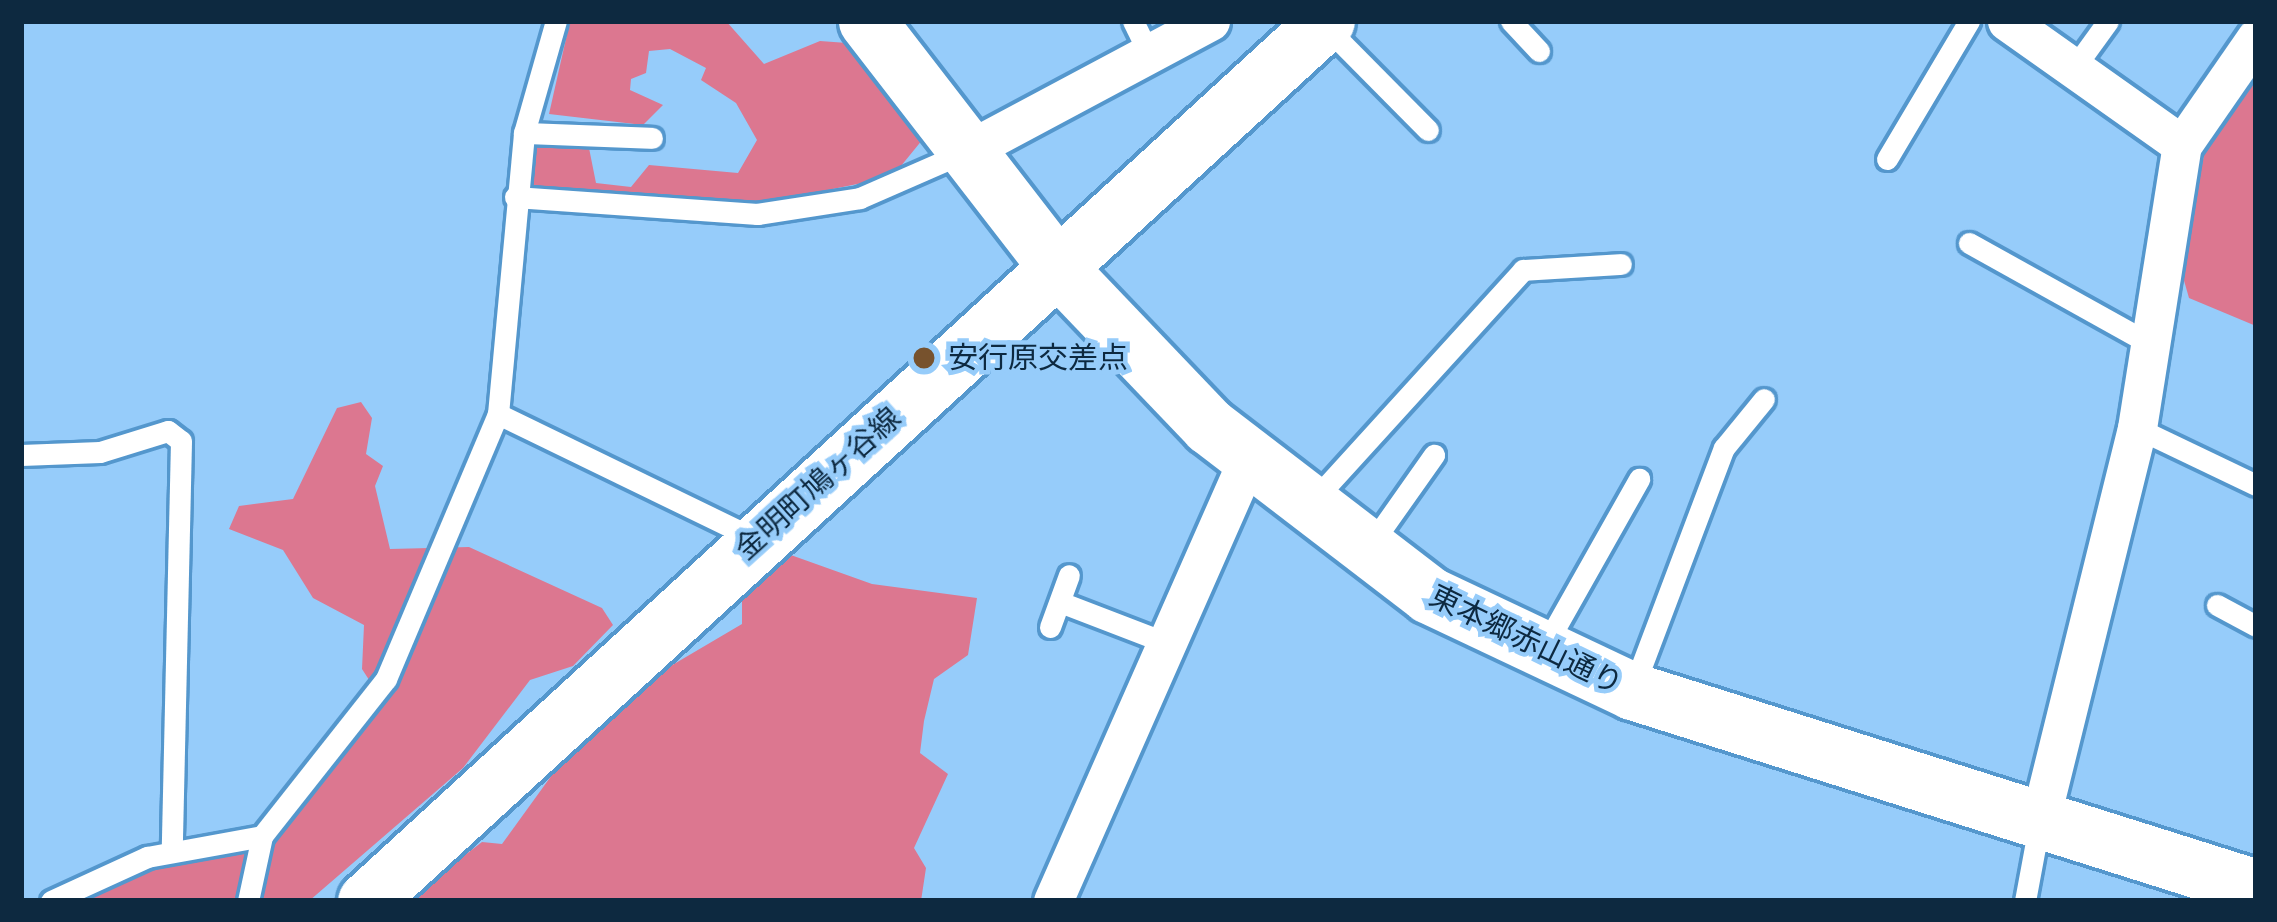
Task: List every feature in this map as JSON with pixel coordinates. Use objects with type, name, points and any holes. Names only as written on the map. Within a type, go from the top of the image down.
[{"type":"street","name":"東本郷赤山通り","points":[[867,21],[963,153],[1057,267],[1247,461],[1365,552],[1541,652],[1632,692],[2251,886]]},
{"type":"street","points":[[963,153],[1141,37],[1210,21]]},
{"type":"street","points":[[2007,21],[2182,145]]},
{"type":"street","name":"金明町鳩ヶ谷線","points":[[367,901],[1324,22]]},
{"type":"street","points":[[2040,820],[2137,428],[2182,145],[2256,38]]},
{"type":"street","points":[[1053,901],[1247,461]]},
{"type":"lane","points":[[248,901],[262,836],[386,679],[498,415],[524,133],[556,21]]},
{"type":"lane","points":[[1511,21],[1539,51]]},
{"type":"lane","points":[[1887,159],[1969,21]]},
{"type":"lane","points":[[2074,68],[2108,21]]},
{"type":"lane","points":[[1324,22],[1428,130]]},
{"type":"lane","points":[[524,133],[652,138]]},
{"type":"lane","points":[[515,197],[757,214],[860,198],[963,153]]},
{"type":"lane","points":[[1969,243],[2149,343]]},
{"type":"lane","points":[[1306,508],[1523,270],[1621,264]]},
{"type":"lane","points":[[1632,692],[1724,448],[1764,399]]},
{"type":"lane","points":[[498,415],[757,540]]},
{"type":"lane","points":[[2137,428],[2256,485]]},
{"type":"lane","points":[[21,455],[100,452],[168,430],[181,441],[172,852]]},
{"type":"lane","points":[[1365,552],[1434,454]]},
{"type":"lane","points":[[1541,652],[1640,479]]},
{"type":"lane","points":[[1050,627],[1069,575]]},
{"type":"lane","points":[[1060,602],[1167,643]]},
{"type":"lane","points":[[2217,605],[2256,626]]},
{"type":"lane","points":[[2025,901],[2040,820]]},
{"type":"lane","points":[[51,901],[172,852],[262,836]]},
{"type":"shaded area","points":[[570,21],[726,21],[764,64],[820,41],[847,43],[923,139],[892,177],[748,206],[532,190],[533,141],[588,143],[596,183],[631,187],[649,165],[738,173],[757,140],[736,103],[701,80],[706,68],[670,49],[649,51],[646,73],[631,79],[630,90],[663,105],[643,125],[549,114]]},
{"type":"shaded area","points":[[2256,75],[2256,326],[2189,298],[2181,270],[2206,145]]},
{"type":"shaded area","points":[[361,402],[372,418],[366,454],[383,466],[375,486],[390,549],[469,547],[602,608],[613,625],[573,666],[530,680],[463,768],[309,901],[70,901],[109,880],[274,842],[382,700],[362,669],[364,625],[313,598],[283,550],[229,529],[239,506],[293,499],[337,408]]},
{"type":"shaded area","points":[[788,554],[872,584],[977,598],[968,655],[934,679],[924,721],[920,753],[948,774],[914,848],[926,868],[921,901],[405,901],[482,842],[502,844],[570,750],[612,720],[635,687],[742,624],[742,601]]},
{"type":"place","name":"安行原交差点","points":[[924,358]]}]
